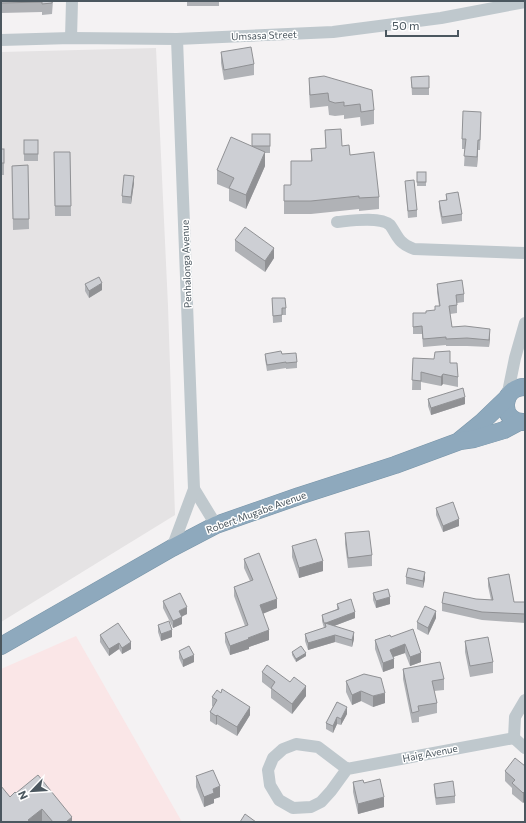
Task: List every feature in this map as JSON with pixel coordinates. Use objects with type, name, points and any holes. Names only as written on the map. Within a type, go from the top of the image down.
[{"type":"highway","name":"Robert Mugabe Avenue","points":[[460,441],[507,398],[512,391],[524,387]]},
{"type":"highway","points":[[507,398],[506,404],[509,416],[514,420],[523,423]]},
{"type":"highway","name":"Robert Mugabe Avenue","points":[[1,646],[172,548],[216,525],[395,465],[460,441],[474,439],[523,423]]},
{"type":"street","points":[[72,1],[72,38]]},
{"type":"street","name":"Umsasa Street","points":[[1,40],[72,38],[177,39],[333,32],[441,18],[525,2]]},
{"type":"street","name":"Penhalonga Avenue","points":[[172,548],[194,489],[177,39]]},
{"type":"street","points":[[337,222],[377,220],[388,224],[402,243],[414,249],[525,253]]},
{"type":"street","points":[[507,398],[515,358],[525,323]]},
{"type":"street","name":"Penhalonga Avenue","points":[[194,489],[216,525]]},
{"type":"street","points":[[525,700],[515,717],[514,738],[525,748]]},
{"type":"street","name":"Haig Avenue","points":[[347,769],[514,738]]},
{"type":"street","points":[[296,744],[318,747],[347,769],[321,802],[311,807],[293,808],[279,800],[270,785],[268,770],[272,758],[283,750],[296,744]]},
{"type":"shaded area","points":[[156,48],[168,306],[175,515],[1,622],[1,52]]},
{"type":"shaded area","points":[[76,636],[182,822],[1,822],[1,669]]},
{"type":"building","points":[[1,1],[52,1],[52,3],[1,3]]},
{"type":"building","points":[[251,47],[254,64],[224,70],[221,52]]},
{"type":"building","points":[[324,76],[372,90],[374,110],[361,112],[360,104],[344,106],[344,102],[335,103],[329,101],[328,93],[310,95],[309,78]]},
{"type":"building","points":[[429,76],[429,88],[412,88],[411,77]]},
{"type":"building","points":[[463,111],[481,112],[480,140],[478,140],[477,157],[464,156],[466,139],[462,139]]},
{"type":"building","points":[[341,129],[342,146],[349,145],[350,155],[374,152],[379,197],[359,198],[359,196],[311,201],[284,201],[284,185],[291,185],[291,161],[312,161],[311,149],[326,148],[325,130]]},
{"type":"building","points":[[252,134],[270,134],[270,146],[252,146]]},
{"type":"building","points":[[231,137],[265,152],[246,195],[229,188],[234,178],[217,170]]},
{"type":"building","points":[[24,140],[38,140],[38,154],[24,154]]},
{"type":"building","points":[[1,149],[4,149],[4,163],[1,163]]},
{"type":"building","points":[[54,152],[70,152],[71,206],[55,206]]},
{"type":"building","points":[[28,165],[29,219],[13,219],[12,166]]},
{"type":"building","points":[[417,172],[426,172],[426,182],[417,182]]},
{"type":"building","points":[[124,175],[134,176],[131,197],[122,196]]},
{"type":"building","points":[[414,180],[417,210],[408,211],[405,181]]},
{"type":"building","points":[[458,192],[462,214],[442,217],[439,201],[447,200],[446,194]]},
{"type":"building","points":[[245,227],[274,248],[265,261],[235,240]]},
{"type":"building","points":[[99,277],[102,283],[89,291],[85,284]]},
{"type":"building","points":[[462,280],[464,294],[456,295],[457,305],[449,306],[452,327],[465,326],[490,329],[489,340],[467,338],[446,339],[446,337],[423,339],[422,326],[413,327],[413,313],[426,313],[426,311],[435,310],[435,306],[440,306],[437,284]]},
{"type":"building","points":[[272,298],[285,298],[286,308],[282,308],[282,315],[273,316]]},
{"type":"building","points":[[281,351],[282,354],[296,353],[297,362],[267,365],[265,354]]},
{"type":"building","points":[[450,351],[450,363],[457,363],[458,377],[443,374],[441,377],[421,372],[421,381],[412,380],[413,358],[434,359],[435,352]]},
{"type":"building","points":[[463,388],[465,397],[431,408],[428,399]]},
{"type":"building","points":[[453,502],[459,519],[443,526],[436,508]]},
{"type":"building","points":[[369,531],[372,555],[348,558],[345,533]]},
{"type":"building","points":[[316,539],[323,561],[299,568],[292,546]]},
{"type":"building","points":[[259,553],[277,599],[260,605],[269,630],[230,646],[225,633],[248,625],[234,587],[253,580],[244,559]]},
{"type":"building","points":[[408,568],[425,572],[423,581],[406,577]]},
{"type":"building","points":[[509,574],[514,602],[525,602],[525,614],[482,612],[442,603],[444,592],[476,599],[493,600],[488,578]]},
{"type":"building","points":[[388,589],[390,597],[376,601],[373,593]]},
{"type":"building","points":[[180,593],[187,607],[179,611],[182,617],[173,621],[163,601]]},
{"type":"building","points":[[351,599],[355,612],[324,623],[322,615],[339,609],[337,604]]},
{"type":"building","points":[[425,606],[436,611],[428,628],[417,622]]},
{"type":"building","points":[[169,621],[172,630],[161,634],[158,625]]},
{"type":"building","points":[[118,623],[131,642],[122,648],[119,643],[109,649],[100,635]]},
{"type":"building","points":[[325,623],[354,632],[352,640],[335,635],[308,643],[305,634],[326,627]]},
{"type":"building","points":[[413,629],[421,653],[410,657],[405,644],[390,650],[394,659],[383,663],[375,640],[390,635],[391,637]]},
{"type":"building","points":[[488,637],[493,662],[470,666],[465,641]]},
{"type":"building","points":[[189,646],[194,655],[183,660],[179,651]]},
{"type":"building","points":[[301,646],[306,653],[296,659],[292,652]]},
{"type":"building","points":[[440,662],[444,679],[432,681],[437,703],[418,706],[419,711],[412,713],[403,669]]},
{"type":"building","points":[[267,665],[290,682],[294,677],[306,686],[292,704],[271,688],[275,682],[262,672]]},
{"type":"building","points":[[364,674],[381,678],[385,693],[373,696],[361,691],[352,695],[346,681]]},
{"type":"building","points":[[222,689],[250,707],[237,727],[210,712],[217,700],[212,697],[217,690],[221,693]]},
{"type":"building","points":[[337,702],[347,707],[341,719],[337,717],[333,726],[326,723]]},
{"type":"building","points":[[515,758],[525,766],[525,791],[523,793],[512,783],[515,780],[505,771]]},
{"type":"building","points":[[213,770],[220,786],[213,789],[214,793],[204,797],[196,776]]},
{"type":"building","points":[[38,775],[72,817],[66,822],[53,822],[42,809],[28,820],[30,822],[3,822],[1,820],[1,786],[10,797]]},
{"type":"building","points":[[380,779],[384,797],[358,804],[353,782],[363,780],[364,783]]},
{"type":"building","points":[[453,781],[455,796],[436,798],[434,784]]},
{"type":"building","points":[[245,814],[256,822],[240,822]]}]
